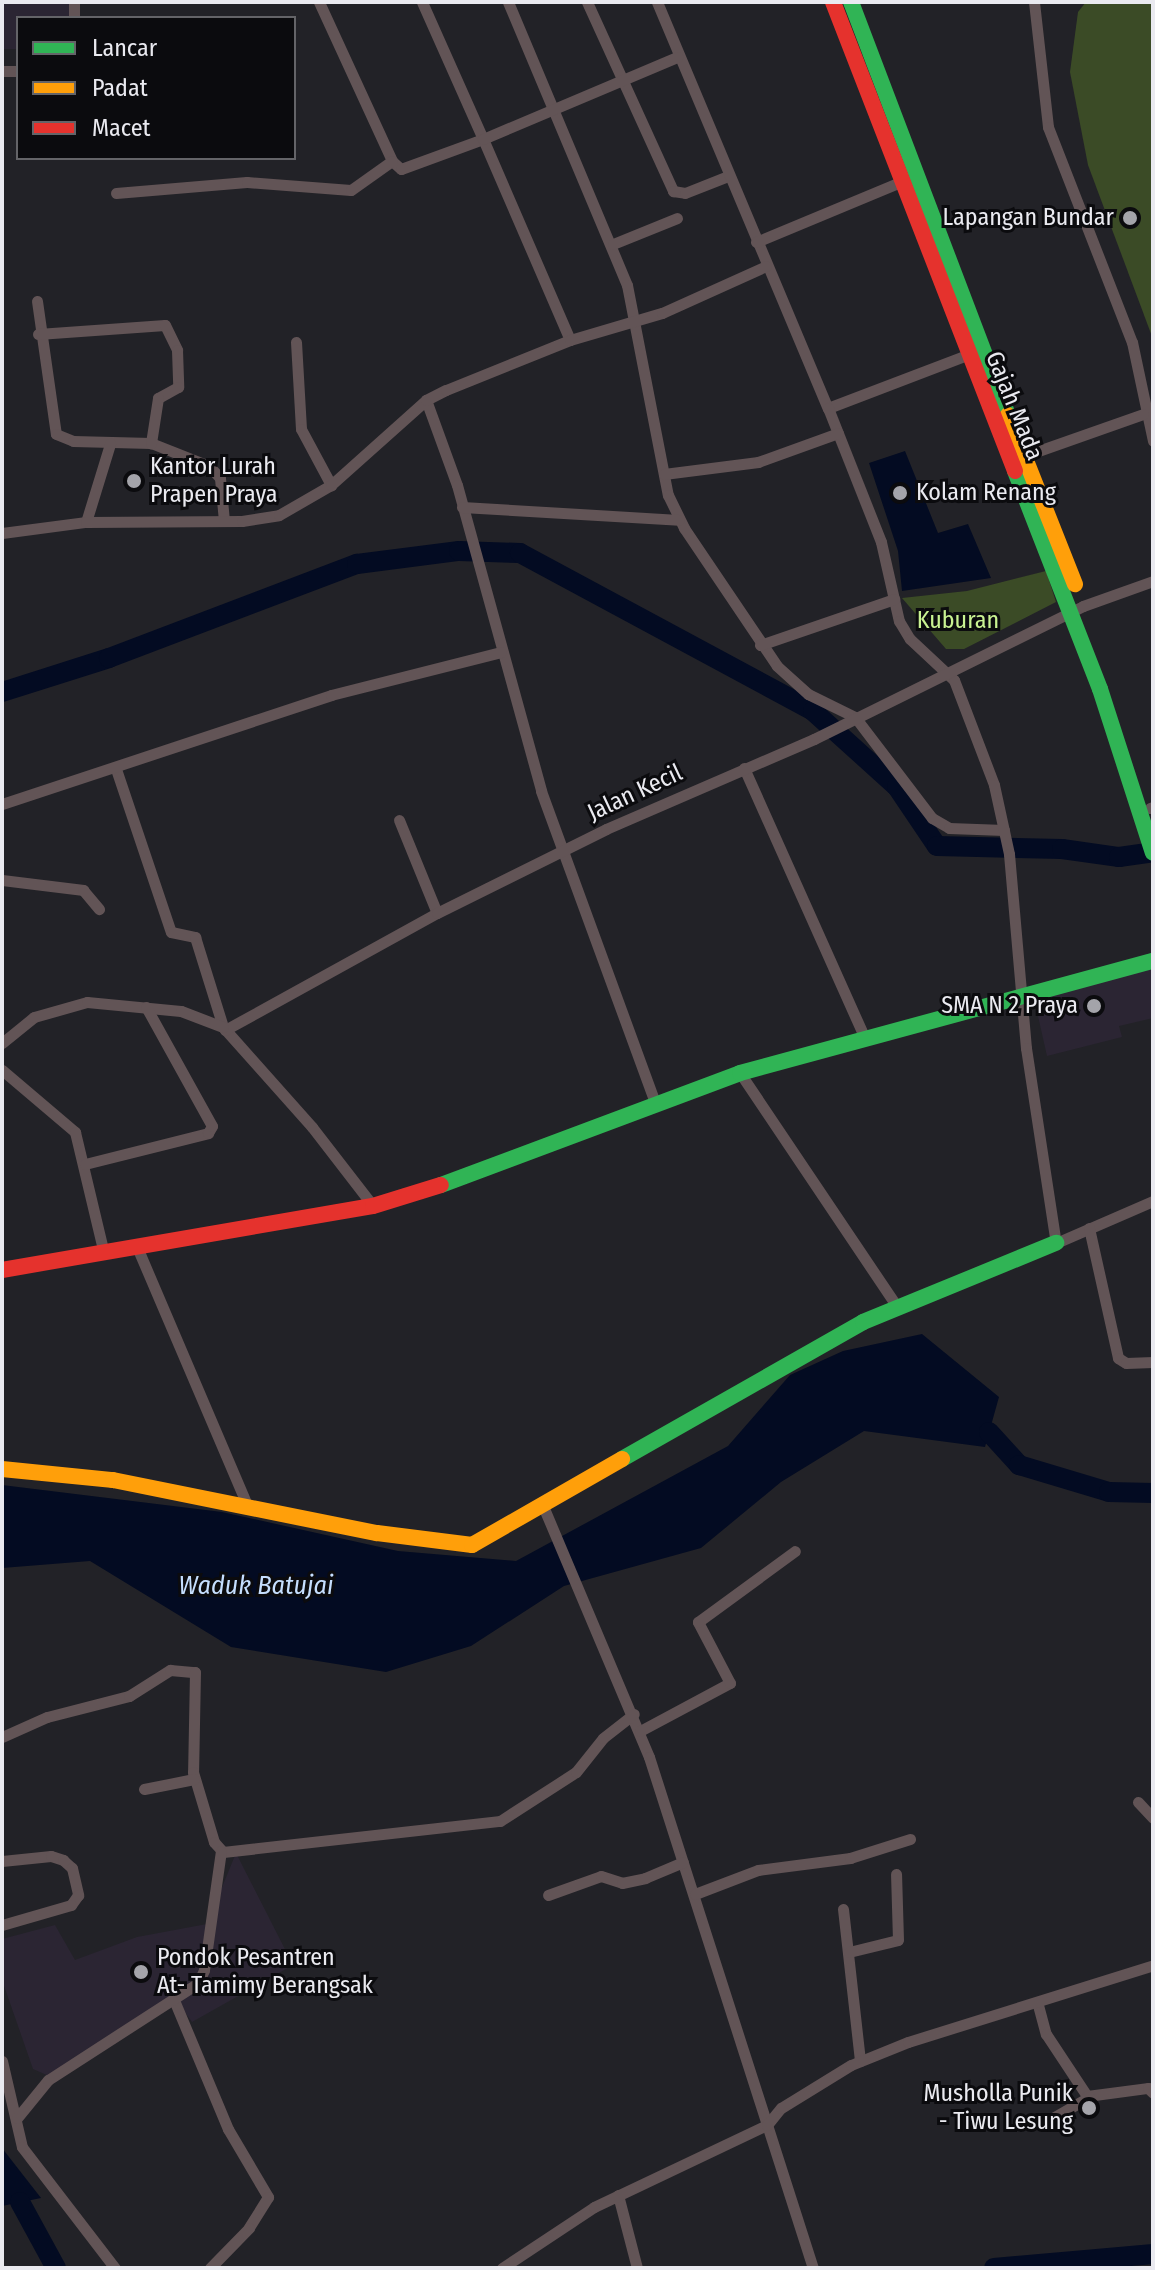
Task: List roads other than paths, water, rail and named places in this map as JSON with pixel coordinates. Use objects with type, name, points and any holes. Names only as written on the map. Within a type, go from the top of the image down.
[{"type":"main road","name":"Gajah Mada","points":[[833,2],[900,182],[974,352],[1077,609]]},
{"type":"main road","name":"Gajah Mada","points":[[851,2],[974,352],[1024,456],[1151,817],[1153,853]]},
{"type":"main road","points":[[2,1270],[373,1206],[494,1168],[740,1073],[1020,994],[1153,961]]},
{"type":"main road","points":[[2,1469],[113,1480],[463,1545],[486,1539],[896,1305],[975,1279],[1056,1243]]},
{"type":"street","points":[[319,2],[392,161],[404,168],[554,111],[677,57]]},
{"type":"street","points":[[422,2],[570,340]]},
{"type":"street","points":[[508,2],[613,244],[636,323],[664,474],[679,520],[760,645],[808,694],[850,720],[937,822],[959,830],[1005,833]]},
{"type":"street","points":[[587,2],[673,191],[685,193],[728,176]]},
{"type":"street","points":[[657,2],[677,57],[828,408],[881,542],[903,629],[947,672],[972,722],[1009,854],[1020,994],[1056,1243],[1153,1201]]},
{"type":"street","points":[[1034,2],[1048,127],[1132,342],[1143,414],[1153,441]]},
{"type":"street","points":[[116,193],[247,182],[351,190],[392,161]]},
{"type":"street","points":[[756,242],[900,182]]},
{"type":"street","points":[[613,244],[677,218]]},
{"type":"street","points":[[2,533],[86,522],[224,521],[279,515],[331,485],[426,400],[570,340],[636,323],[766,266]]},
{"type":"street","points":[[37,301],[38,334],[56,434],[73,441],[151,443],[215,470],[222,484],[224,521]]},
{"type":"street","points":[[38,334],[165,325],[177,350],[178,387],[158,398],[151,443]]},
{"type":"street","points":[[296,342],[301,429],[331,485]]},
{"type":"street","points":[[828,408],[974,352]]},
{"type":"street","points":[[426,400],[462,507],[501,652],[562,851],[656,1106]]},
{"type":"street","points":[[1024,456],[1143,414]]},
{"type":"street","points":[[664,474],[758,462],[838,433]]},
{"type":"street","points":[[86,522],[110,444]]},
{"type":"street","points":[[462,507],[679,520]]},
{"type":"street","name":"Jalan Kecil","points":[[224,1029],[437,913],[562,851],[814,739],[1077,609],[1153,581]]},
{"type":"street","points":[[760,645],[894,599]]},
{"type":"street","points":[[2,804],[116,769],[331,695],[501,652]]},
{"type":"street","points":[[744,768],[865,1039]]},
{"type":"street","points":[[116,769],[171,932],[195,938],[224,1029]]},
{"type":"street","points":[[399,820],[437,913]]},
{"type":"street","points":[[2,880],[83,890],[99,909]]},
{"type":"street","points":[[2,1043],[34,1017],[87,1002],[189,1013],[224,1029],[312,1127],[373,1206]]},
{"type":"street","points":[[85,1164],[208,1133],[212,1126],[146,1007]]},
{"type":"street","points":[[2,1070],[72,1127],[85,1164],[104,1254]]},
{"type":"street","points":[[740,1073],[896,1305]]},
{"type":"street","points":[[1089,1228],[1118,1358],[1126,1363],[1153,1362]]},
{"type":"street","points":[[137,1247],[246,1503]]},
{"type":"street","points":[[543,1506],[634,1714],[695,1894],[813,2268]]},
{"type":"street","points":[[640,1731],[731,1682],[698,1622],[795,1551]]},
{"type":"street","points":[[2,1737],[47,1717],[129,1696],[170,1670],[190,1670],[198,1683],[194,1779],[221,1851],[203,1977],[174,2000],[48,2080],[17,2118]]},
{"type":"street","points":[[221,1851],[500,1821],[576,1772],[603,1738],[634,1714]]},
{"type":"street","points":[[144,1789],[194,1779]]},
{"type":"street","points":[[1138,1802],[1153,1818]]},
{"type":"street","points":[[695,1894],[758,1870],[850,1858],[910,1839]]},
{"type":"street","points":[[2,1861],[51,1856],[63,1860],[72,1868],[78,1895],[71,1905],[2,1925]]},
{"type":"street","points":[[548,1895],[601,1876],[622,1883],[645,1878],[683,1862]]},
{"type":"street","points":[[849,1952],[898,1940],[896,1874]]},
{"type":"street","points":[[843,1909],[860,2061]]},
{"type":"street","points":[[502,2268],[618,2195],[767,2125],[799,2094],[860,2061],[908,2042],[1038,2005],[1153,1965]]},
{"type":"street","points":[[174,2000],[228,2129],[268,2197],[249,2228],[210,2268]]},
{"type":"street","points":[[1038,2005],[1046,2034],[1089,2097]]},
{"type":"street","points":[[2,2061],[20,2142],[40,2175],[115,2268]]},
{"type":"street","points":[[1051,2119],[1089,2097],[1148,2088],[1153,2093]]},
{"type":"street","points":[[618,2195],[637,2268]]},
{"type":"water","name":"Kolam Renang","points":[[905,451],[938,533],[968,524],[991,578],[902,591],[898,551],[869,463]]},
{"type":"water","name":"Waduk Batujai","points":[[922,1334],[999,1397],[985,1447],[864,1431],[781,1482],[701,1548],[564,1586],[471,1646],[386,1672],[231,1647],[90,1561],[2,1568],[2,1485],[222,1512],[398,1551],[516,1561],[728,1446],[790,1375],[843,1351]]},
{"type":"water","points":[[2,2148],[41,2198],[2,2206]]},
{"type":"waterway","points":[[2,692],[109,658],[357,564],[459,551],[520,553],[813,711],[897,787],[937,846],[1062,849],[1119,857],[1153,852]]},
{"type":"waterway","points":[[989,1432],[1019,1465],[1109,1492],[1153,1493]]},
{"type":"waterway","points":[[20,2202],[56,2268]]},
{"type":"waterway","points":[[994,2268],[1153,2254]]},
{"type":"place","name":"Lapangan Bundar","points":[[1130,218]]},
{"type":"place","name":"Kantor Lurah Prapen Praya","points":[[134,481]]},
{"type":"place","name":"Kolam Renang","points":[[900,493]]},
{"type":"place","name":"SMA N 2 Praya","points":[[1094,1006]]},
{"type":"place","name":"Pondok Pesantren At- Tamimy Berangsak","points":[[141,1972]]},
{"type":"place","name":"Musholla Punik - Tiwu Lesung","points":[[1089,2108]]},
{"type":"park label","name":"Kuburan","points":[[958,621]]}]
